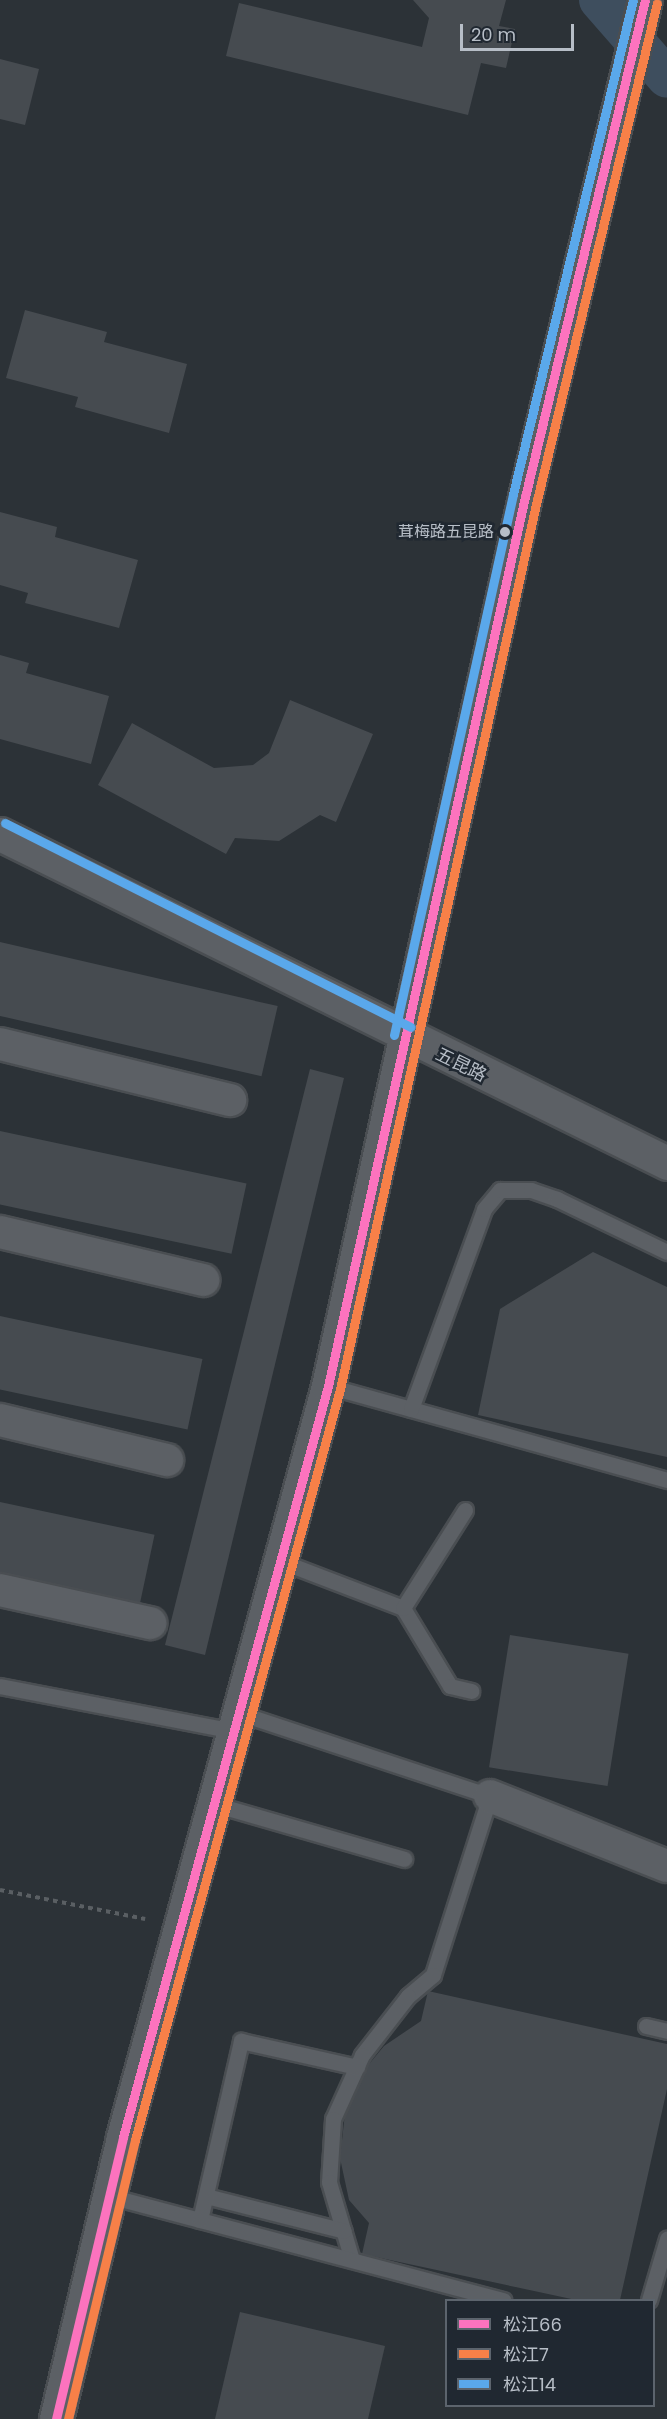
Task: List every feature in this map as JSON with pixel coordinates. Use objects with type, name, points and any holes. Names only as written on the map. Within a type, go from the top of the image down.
[{"type":"street","points":[[56,2419],[109,2196],[328,1386],[525,497],[645,0]]},
{"type":"street","name":"五昆路","points":[[0,834],[406,1038],[667,1163]]},
{"type":"street","points":[[0,1044],[230,1100]]},
{"type":"street","points":[[0,1232],[203,1280]]},
{"type":"street","points":[[0,1420],[167,1460]]},
{"type":"street","points":[[0,1590],[150,1623]]},
{"type":"street","points":[[490,1796],[667,1866]]},
{"type":"lane","points":[[411,1409],[484,1209],[500,1190],[531,1190],[557,1199],[667,1252]]},
{"type":"lane","points":[[328,1386],[667,1480]]},
{"type":"lane","points":[[404,1608],[465,1510]]},
{"type":"lane","points":[[280,1561],[404,1608],[450,1686],[471,1691]]},
{"type":"lane","points":[[0,1686],[236,1722],[490,1796],[433,1974],[408,1996],[357,2067],[333,2119],[329,2182],[352,2260]]},
{"type":"lane","points":[[214,1804],[404,1859]]},
{"type":"lane","points":[[646,2025],[667,2031]]},
{"type":"lane","points":[[200,2220],[241,2041],[357,2067]]},
{"type":"lane","points":[[109,2196],[497,2299]]},
{"type":"lane","points":[[206,2196],[344,2231]]},
{"type":"lane","points":[[650,2299],[667,2239]]},
{"type":"path","points":[[0,1890],[181,1927]]},
{"type":"building","points":[[413,0],[506,0],[499,26],[515,29],[506,68],[481,63],[468,115],[226,56],[239,3],[422,47],[429,18]]},
{"type":"building","points":[[0,59],[39,69],[25,125],[0,119]]},
{"type":"building","points":[[25,310],[107,332],[104,342],[187,364],[169,433],[75,407],[78,397],[6,378]]},
{"type":"building","points":[[0,512],[57,527],[55,537],[138,560],[119,628],[25,603],[28,593],[0,585]]},
{"type":"building","points":[[0,655],[29,663],[26,673],[109,696],[91,764],[0,739]]},
{"type":"building","points":[[290,700],[373,734],[336,822],[320,815],[279,841],[235,838],[226,854],[98,785],[132,723],[214,768],[253,765],[269,753]]},
{"type":"building","points":[[0,942],[278,1006],[261,1076],[0,1016]]},
{"type":"building","points":[[310,1069],[344,1078],[205,1655],[165,1645]]},
{"type":"building","points":[[0,1131],[246,1183],[232,1254],[0,1205]]},
{"type":"building","points":[[593,1252],[667,1287],[667,1457],[478,1415],[500,1309]]},
{"type":"building","points":[[0,1316],[202,1359],[188,1429],[0,1390]]},
{"type":"building","points":[[0,1502],[155,1535],[140,1605],[0,1576]]},
{"type":"building","points":[[510,1635],[629,1654],[608,1786],[489,1767]]},
{"type":"building","points":[[428,1991],[667,2044],[667,2089],[620,2299],[571,2299],[362,2254],[369,2223],[349,2200],[340,2158],[345,2113],[365,2069],[384,2046],[421,2021]]},
{"type":"building","points":[[240,2312],[385,2346],[368,2419],[215,2419]]},
{"type":"waterway","points":[[599,0],[667,78]]},
{"type":"transit line","name":"松江14","points":[[394,1035],[513,494],[633,0]]},
{"type":"transit line","name":"松江66","points":[[56,2419],[123,2137],[328,1386],[525,497],[645,0]]},
{"type":"transit line","name":"松江7","points":[[68,2419],[135,2140],[340,1389],[537,500],[657,3]]},
{"type":"transit line","name":"松江14","points":[[5,823],[411,1027]]},
{"type":"place","name":"茸梅路五昆路","points":[[505,532]]}]
